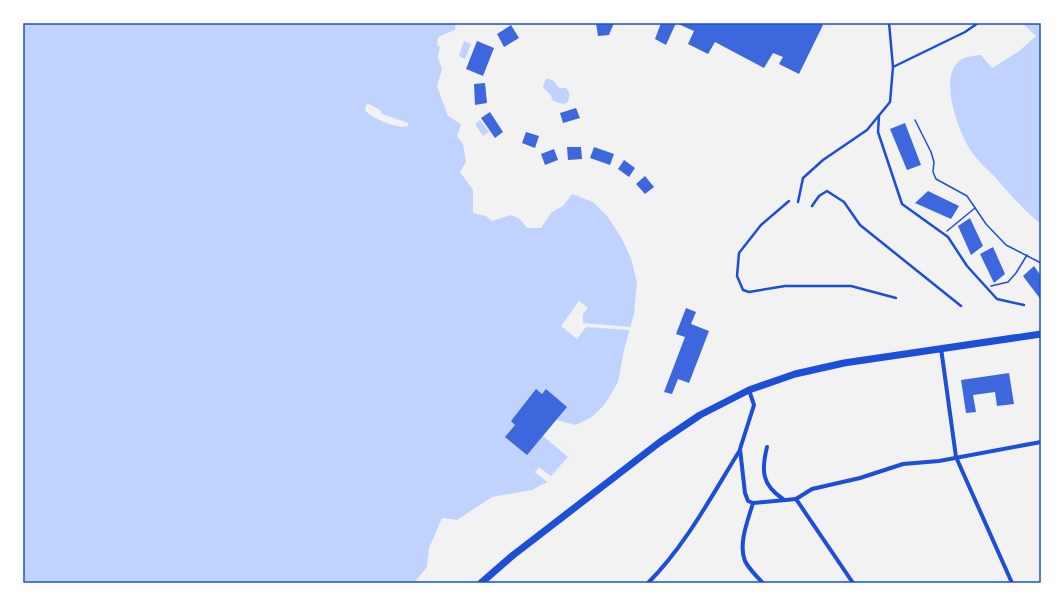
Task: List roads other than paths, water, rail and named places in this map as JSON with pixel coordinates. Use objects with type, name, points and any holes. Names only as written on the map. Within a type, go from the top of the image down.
[{"type":"main road","points":[[481,583],[512,556],[660,442],[700,416],[749,390],[794,374],[820,368],[941,348],[1041,334]]},
{"type":"street","points":[[941,348],[956,457],[1012,583]]},
{"type":"street","points":[[648,583],[658,573],[680,544],[740,450],[754,406],[749,390]]},
{"type":"street","points":[[740,450],[745,493],[748,501],[753,503],[796,499],[812,489],[860,478],[903,464],[956,457],[1041,442]]},
{"type":"street","points":[[767,447],[764,470],[766,482],[774,493],[783,500]]},
{"type":"street","points":[[796,499],[853,583]]},
{"type":"street","points":[[753,503],[743,550],[746,562],[763,583]]},
{"type":"lane","points":[[798,202],[803,178],[823,160],[867,130],[890,102],[893,67],[888,23]]},
{"type":"lane","points":[[893,67],[965,32],[978,23]]},
{"type":"lane","points":[[879,116],[878,132],[902,204],[944,233],[967,266],[997,299],[1024,305]]},
{"type":"lane","points":[[812,206],[819,196],[828,191],[835,194],[844,202],[860,225],[961,306]]},
{"type":"lane","points":[[789,201],[761,225],[739,253],[737,276],[743,290],[749,292],[785,286],[851,286],[896,298]]},
{"type":"water","points":[[23,23],[456,23],[455,30],[438,37],[437,45],[440,47],[438,57],[442,69],[437,86],[448,116],[461,124],[457,136],[463,144],[466,162],[460,172],[473,190],[473,213],[486,216],[492,221],[511,215],[520,219],[527,228],[541,228],[552,212],[563,206],[572,194],[593,202],[607,216],[621,237],[631,258],[637,283],[634,314],[624,350],[618,382],[605,404],[592,417],[576,425],[556,420],[546,432],[574,455],[547,482],[532,490],[492,497],[457,520],[442,518],[429,548],[427,567],[414,583],[23,583]],"holes":[[[369,104],[380,110],[382,114],[408,123],[408,126],[404,127],[392,125],[373,116],[365,110],[366,105]]]},
{"type":"water","points":[[1022,23],[1041,23],[1041,224],[1016,201],[971,151],[961,132],[953,106],[951,93],[950,81],[953,70],[958,62],[969,57],[981,55],[992,68],[1018,52],[1036,36]]},
{"type":"water","points":[[464,41],[471,44],[465,59],[459,56]]},
{"type":"water","points":[[546,78],[554,81],[559,88],[566,88],[568,90],[570,96],[567,103],[563,104],[553,101],[551,96],[543,87]]},
{"type":"water","points":[[480,120],[489,132],[483,136],[475,124]]}]
